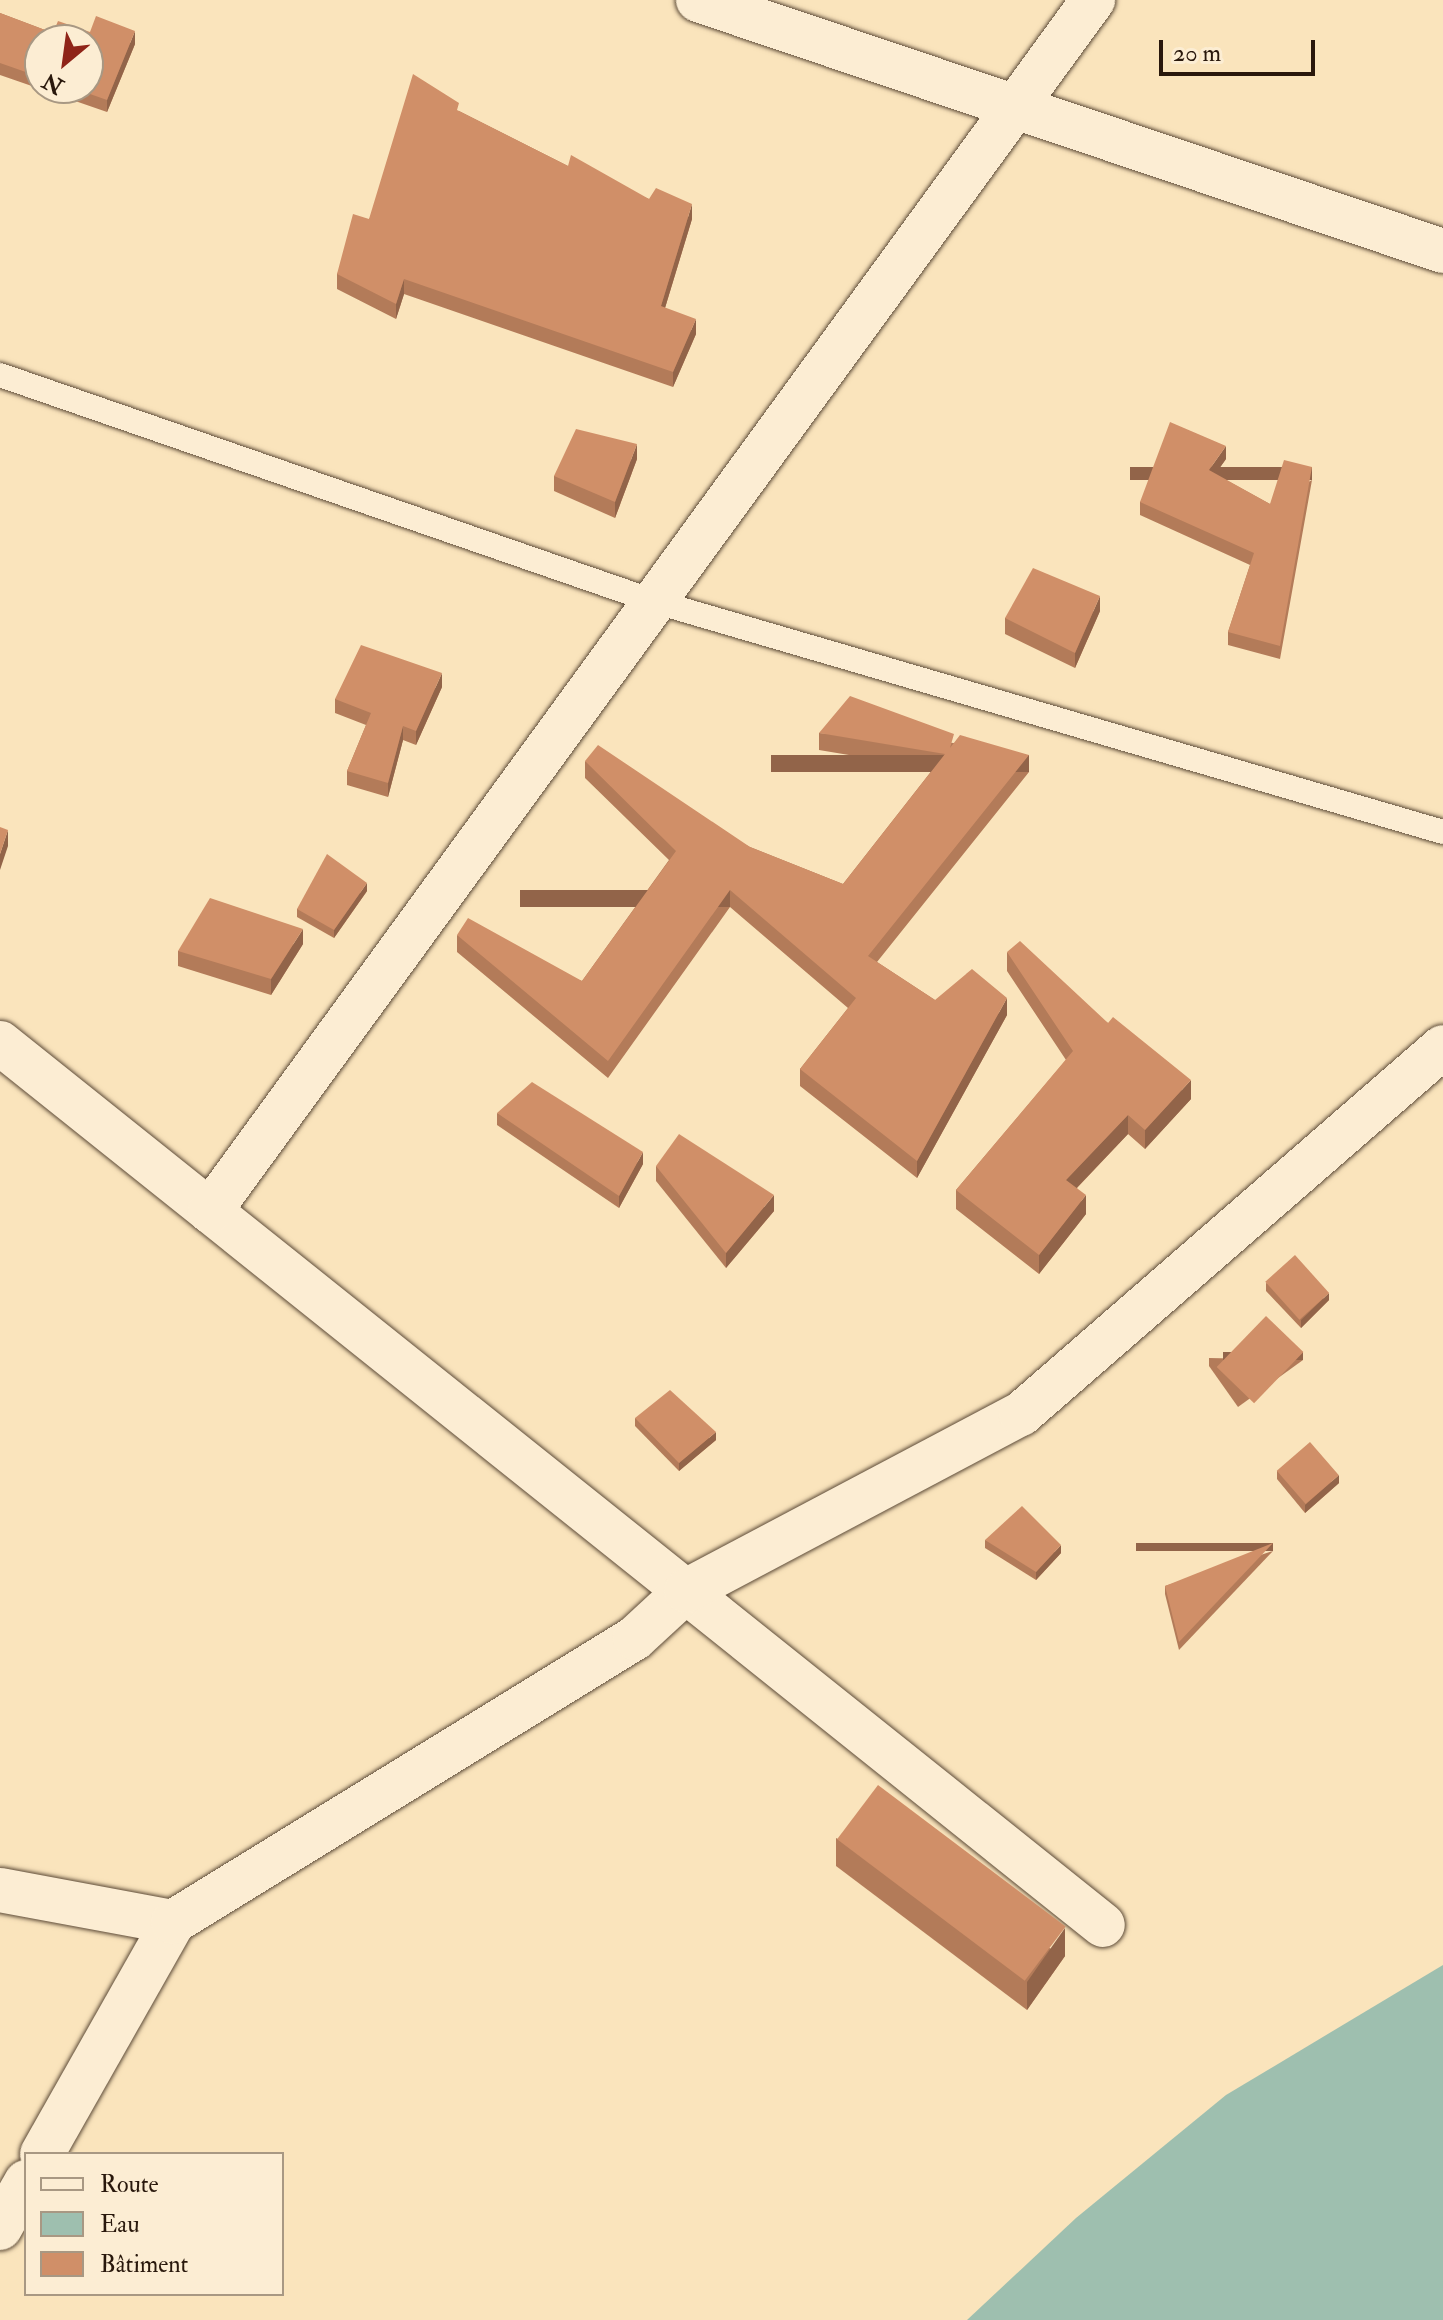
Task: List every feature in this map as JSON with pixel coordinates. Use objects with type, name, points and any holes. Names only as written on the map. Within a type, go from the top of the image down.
[{"type":"street","points":[[698,0],[1021,105],[1443,251]]},
{"type":"street","points":[[210,1211],[653,601],[1021,105],[1093,0]]},
{"type":"street","points":[[0,1043],[1103,1925]]},
{"type":"street","points":[[43,2152],[173,1922],[635,1638],[686,1591],[1021,1414],[1443,1047]]},
{"type":"street","points":[[0,1890],[173,1922]]},
{"type":"street","points":[[0,2228],[24,2186]]},
{"type":"lane","points":[[0,375],[653,601],[1443,832]]},
{"type":"water","points":[[1443,1965],[1443,2320],[967,2320],[1076,2218],[1226,2095]]},
{"type":"building","points":[[0,13],[29,24],[24,24],[24,71],[0,63]]},
{"type":"building","points":[[96,16],[135,31],[107,100],[104,99],[104,24],[93,24]]},
{"type":"building","points":[[413,74],[459,103],[457,110],[568,166],[571,155],[649,199],[656,188],[692,204],[661,306],[696,319],[673,372],[404,279],[396,304],[337,274],[353,214],[369,219]]},
{"type":"building","points":[[1170,422],[1226,446],[1209,470],[1270,504],[1284,460],[1312,467],[1280,646],[1228,632],[1254,553],[1140,502]]},
{"type":"building","points":[[576,429],[637,444],[615,502],[554,476]]},
{"type":"building","points":[[1033,568],[1100,596],[1075,653],[1005,618]]},
{"type":"building","points":[[361,645],[442,673],[416,731],[403,726],[388,783],[347,771],[371,713],[335,699]]},
{"type":"building","points":[[850,696],[954,734],[950,748],[960,735],[1029,755],[868,956],[935,1000],[972,969],[1007,998],[917,1161],[800,1069],[856,998],[730,890],[608,1061],[457,935],[468,918],[582,981],[676,851],[585,761],[598,745],[750,847],[843,884],[945,754],[819,733]]},
{"type":"building","points":[[0,827],[8,830],[0,854]]},
{"type":"building","points":[[327,854],[367,883],[334,930],[297,909]]},
{"type":"building","points":[[210,898],[303,929],[271,979],[178,951]]},
{"type":"building","points":[[1020,941],[1108,1023],[1113,1017],[1191,1080],[1145,1130],[1128,1115],[1066,1180],[1086,1195],[1039,1255],[956,1190],[1073,1051],[1007,952]]},
{"type":"building","points":[[532,1082],[643,1152],[619,1196],[497,1113]]},
{"type":"building","points":[[679,1134],[774,1195],[726,1253],[656,1166]]},
{"type":"building","points":[[1295,1255],[1329,1293],[1299,1320],[1265,1282]]},
{"type":"building","points":[[1266,1316],[1303,1352],[1254,1403],[1217,1367]]},
{"type":"building","points":[[670,1390],[716,1432],[679,1463],[635,1418]]},
{"type":"building","points":[[1310,1442],[1339,1475],[1306,1504],[1277,1471]]},
{"type":"building","points":[[1022,1506],[1061,1545],[1036,1572],[985,1540]]},
{"type":"building","points":[[1273,1543],[1179,1642],[1165,1586]]},
{"type":"building","points":[[878,1785],[1066,1926],[1025,1981],[837,1839]]}]
